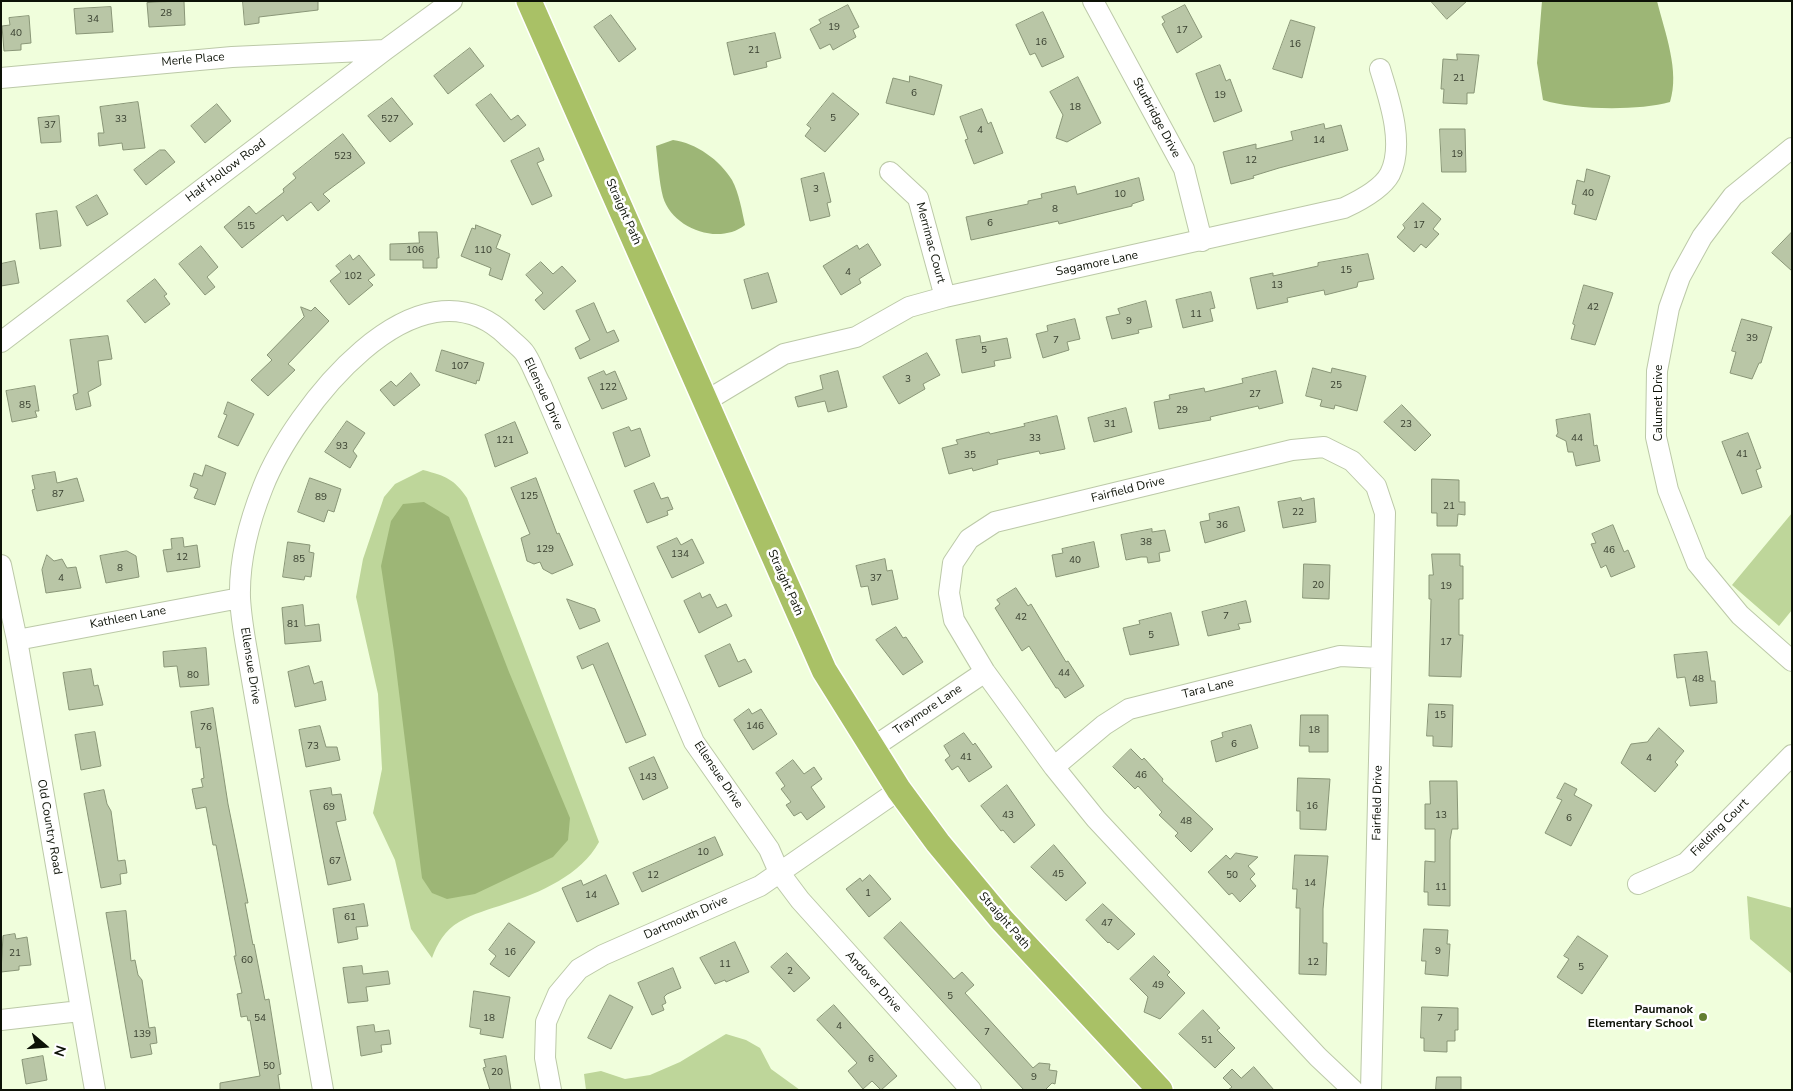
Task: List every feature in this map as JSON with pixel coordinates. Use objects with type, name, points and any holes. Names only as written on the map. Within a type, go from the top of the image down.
[{"type":"main road","name":"Straight Path","points":[[530,1],[824,670],[899,790],[938,843],[1002,920],[1160,1090]]},
{"type":"street","name":"Half Hollow Road","points":[[1,342],[452,1]]},
{"type":"street","name":"Sturbridge Drive","points":[[1093,1],[1184,168],[1202,241]]},
{"type":"street","name":"Merle Place","points":[[1,78],[232,57],[385,50]]},
{"type":"street","name":"Sagamore Lane","points":[[706,401],[784,354],[856,337],[909,307],[945,296],[1202,241],[1344,208],[1367,196],[1390,174],[1396,145],[1393,109],[1380,69]]},
{"type":"street","name":"Calumet Drive","points":[[1792,148],[1733,196],[1702,237],[1680,277],[1668,308],[1657,371],[1656,436],[1668,490],[1697,563],[1740,615],[1792,661]]},
{"type":"street","name":"Merrimac Court","points":[[890,172],[918,198],[945,296]]},
{"type":"street","name":"Ellensue Drive","points":[[323,1090],[248,661],[240,598],[246,540],[263,487],[283,445],[316,398],[353,359],[392,329],[426,313],[468,312],[495,324],[524,352],[541,385],[694,742],[769,849],[779,872]]},
{"type":"street","name":"Fairfield Drive","points":[[1353,1090],[1318,1057],[1096,819],[1054,767],[985,672],[954,620],[949,593],[953,563],[969,539],[995,522],[1292,450],[1324,447],[1352,461],[1376,486],[1385,513],[1371,1090]]},
{"type":"street","name":"Old Country Road","points":[[1,565],[17,640],[95,1090]]},
{"type":"street","name":"Kathleen Lane","points":[[17,640],[240,598]]},
{"type":"street","name":"Tara Lane","points":[[1054,767],[1104,725],[1129,709],[1340,656],[1381,658]]},
{"type":"street","name":"Traymore Lane","points":[[872,748],[985,672]]},
{"type":"street","name":"Fielding Court","points":[[1638,884],[1686,863],[1792,755]]},
{"type":"street","name":"Dartmouth Drive","points":[[551,1090],[545,1058],[546,1022],[558,994],[579,969],[603,955],[760,886],[899,790]]},
{"type":"street","name":"Andover Drive","points":[[779,872],[800,900],[971,1090]]},
{"type":"street","points":[[1,1020],[80,1011]]},
{"type":"shaded area","points":[[1542,1],[1657,1],[1672,65],[1673,90],[1670,102],[1641,107],[1606,108],[1571,106],[1543,100],[1537,63]]},
{"type":"shaded area","points":[[673,140],[699,149],[714,159],[727,173],[737,191],[745,225],[734,231],[710,234],[686,225],[668,208],[663,197],[656,146]]},
{"type":"shaded area","points":[[423,470],[449,479],[458,486],[467,498],[599,842],[582,864],[558,881],[518,900],[481,912],[454,925],[442,938],[432,958],[411,929],[395,860],[373,813],[382,769],[378,694],[356,597],[363,559],[384,497],[395,484]]},
{"type":"shaded area","points":[[424,502],[449,517],[509,672],[570,818],[568,840],[553,857],[475,894],[447,899],[432,893],[422,878],[394,652],[381,566],[391,521],[403,504]]},
{"type":"shaded area","points":[[1792,513],[1792,610],[1779,626],[1732,585]]},
{"type":"shaded area","points":[[1747,896],[1792,908],[1792,974],[1750,939]]},
{"type":"shaded area","points":[[726,1034],[746,1040],[760,1048],[771,1069],[800,1090],[586,1090],[584,1074],[601,1071],[625,1079],[650,1075],[680,1062]]},
{"type":"building","points":[[184,1],[185,25],[149,27],[147,3]]},
{"type":"building","points":[[243,1],[318,1],[318,10],[259,17],[259,23],[245,25]]},
{"type":"building","points":[[1431,1],[1467,1],[1447,19]]},
{"type":"building","points":[[848,5],[859,27],[853,30],[856,37],[833,50],[830,44],[820,49],[810,29],[821,23],[819,20]]},
{"type":"building","points":[[1185,5],[1202,37],[1177,53],[1162,24],[1165,22],[1162,17]]},
{"type":"building","points":[[111,7],[113,32],[76,34],[74,9]]},
{"type":"building","points":[[1043,12],[1064,57],[1042,67],[1035,53],[1030,55],[1016,25]]},
{"type":"building","points":[[611,15],[636,49],[619,62],[594,27]]},
{"type":"building","points":[[29,16],[31,43],[21,44],[21,50],[4,51],[2,26],[10,25],[9,18]]},
{"type":"building","points":[[1291,20],[1315,27],[1302,78],[1273,69]]},
{"type":"building","points":[[775,33],[781,58],[766,62],[767,67],[734,75],[727,43]]},
{"type":"building","points":[[470,48],[484,66],[448,94],[434,76]]},
{"type":"building","points":[[1457,54],[1479,55],[1474,93],[1467,93],[1467,104],[1443,103],[1444,89],[1441,89],[1443,59],[1457,60]]},
{"type":"building","points":[[1220,65],[1226,81],[1230,79],[1242,111],[1214,122],[1196,74]]},
{"type":"building","points":[[910,76],[942,85],[934,115],[886,103],[893,78],[909,82]]},
{"type":"building","points":[[1078,77],[1101,123],[1067,142],[1056,138],[1063,115],[1050,92]]},
{"type":"building","points":[[833,93],[859,114],[825,152],[805,136],[811,128],[807,125]]},
{"type":"building","points":[[491,94],[511,120],[518,115],[526,125],[504,142],[476,105]]},
{"type":"building","points":[[392,98],[413,124],[390,142],[368,116]]},
{"type":"building","points":[[138,102],[145,148],[123,150],[122,143],[99,146],[98,133],[104,133],[100,107]]},
{"type":"building","points":[[217,104],[231,121],[205,143],[191,126]]},
{"type":"building","points":[[982,109],[988,124],[991,122],[1003,153],[974,164],[965,140],[968,139],[960,117]]},
{"type":"building","points":[[59,116],[61,142],[41,143],[38,118]]},
{"type":"building","points":[[1324,124],[1325,129],[1341,125],[1348,150],[1279,168],[1253,176],[1254,178],[1231,184],[1223,152],[1256,144],[1256,149],[1293,140],[1291,132]]},
{"type":"building","points":[[1440,129],[1465,129],[1466,172],[1442,172]]},
{"type":"building","points":[[343,134],[365,163],[323,194],[330,201],[318,211],[311,202],[287,221],[283,215],[242,248],[224,227],[249,206],[256,214],[284,192],[283,189],[296,178],[293,174]]},
{"type":"building","points":[[539,148],[544,160],[537,163],[552,196],[532,205],[511,161]]},
{"type":"building","points":[[160,150],[165,150],[175,162],[146,185],[134,170]]},
{"type":"building","points":[[1587,169],[1610,176],[1596,220],[1574,214],[1576,205],[1572,204],[1577,180],[1584,182]]},
{"type":"building","points":[[824,173],[831,202],[827,203],[830,216],[810,221],[801,179]]},
{"type":"building","points":[[1139,178],[1144,200],[1132,204],[1132,206],[1059,224],[1058,221],[971,240],[966,217],[1028,204],[1028,201],[1042,198],[1041,194],[1075,186],[1077,194]]},
{"type":"building","points":[[97,195],[108,214],[87,226],[76,207]]},
{"type":"building","points":[[1423,203],[1441,219],[1433,229],[1439,234],[1426,248],[1421,244],[1414,252],[1397,237],[1405,228],[1403,225]]},
{"type":"building","points":[[57,211],[61,246],[40,249],[36,214]]},
{"type":"building","points":[[476,225],[501,235],[496,248],[510,254],[502,280],[489,275],[491,268],[461,256],[472,228],[475,229]]},
{"type":"building","points":[[419,232],[437,232],[439,258],[437,258],[437,268],[423,268],[423,260],[390,260],[390,244],[419,243]]},
{"type":"building","points":[[1792,232],[1792,271],[1772,253]]},
{"type":"building","points":[[868,244],[881,265],[859,279],[861,283],[841,295],[823,266],[857,245],[859,249]]},
{"type":"building","points":[[201,246],[218,267],[207,277],[215,287],[205,295],[179,264]]},
{"type":"building","points":[[1368,254],[1374,279],[1358,282],[1357,287],[1325,295],[1324,290],[1287,298],[1288,302],[1257,309],[1250,278],[1273,273],[1273,276],[1318,266],[1318,263]]},
{"type":"building","points":[[350,255],[353,260],[359,255],[375,275],[368,280],[373,285],[349,305],[330,281],[341,272],[336,266]]},
{"type":"building","points":[[15,261],[19,283],[1,286],[1,264]]},
{"type":"building","points":[[541,262],[553,274],[562,266],[576,281],[544,310],[535,300],[543,293],[526,275]]},
{"type":"building","points":[[768,273],[777,302],[752,309],[744,280]]},
{"type":"building","points":[[155,279],[167,294],[164,296],[170,304],[145,323],[127,301]]},
{"type":"building","points":[[1584,285],[1613,293],[1595,345],[1571,339],[1575,325],[1573,324]]},
{"type":"building","points":[[1211,292],[1215,308],[1210,309],[1213,321],[1183,328],[1176,300]]},
{"type":"building","points":[[1146,301],[1152,327],[1138,330],[1139,333],[1112,339],[1106,317],[1120,314],[1118,309]]},
{"type":"building","points":[[594,303],[607,333],[614,330],[619,341],[580,359],[575,348],[590,340],[576,311]]},
{"type":"building","points":[[301,307],[311,311],[315,307],[329,321],[288,364],[295,370],[268,396],[251,380],[272,360],[267,355],[304,317]]},
{"type":"building","points":[[1075,319],[1080,339],[1067,342],[1069,350],[1043,358],[1036,334],[1048,331],[1047,326]]},
{"type":"building","points":[[1742,319],[1772,327],[1761,363],[1759,363],[1752,379],[1730,373],[1736,352],[1732,351]]},
{"type":"building","points":[[108,336],[112,359],[98,361],[101,385],[88,392],[91,406],[76,410],[73,395],[78,393],[70,340]]},
{"type":"building","points":[[980,336],[981,343],[1007,338],[1011,358],[994,361],[995,366],[962,373],[956,340]]},
{"type":"building","points":[[442,350],[484,363],[479,381],[477,380],[476,384],[436,371]]},
{"type":"building","points":[[927,353],[940,375],[923,384],[925,389],[899,404],[883,377]]},
{"type":"building","points":[[1313,368],[1331,373],[1332,368],[1366,376],[1357,411],[1335,405],[1334,409],[1320,406],[1322,400],[1306,396]]},
{"type":"building","points":[[604,371],[606,375],[615,371],[627,399],[602,409],[588,378]]},
{"type":"building","points":[[838,371],[847,407],[828,412],[825,401],[798,407],[795,397],[823,389],[820,376]]},
{"type":"building","points":[[1276,371],[1283,403],[1259,409],[1258,406],[1210,417],[1211,420],[1159,429],[1154,402],[1170,399],[1169,395],[1204,388],[1205,392],[1243,383],[1242,379]]},
{"type":"building","points":[[411,373],[420,385],[394,406],[380,390],[391,381],[396,386]]},
{"type":"building","points":[[35,386],[39,411],[35,411],[37,417],[12,422],[6,391]]},
{"type":"building","points":[[228,402],[254,414],[238,446],[218,437],[227,415],[224,414]]},
{"type":"building","points":[[1402,405],[1431,435],[1415,451],[1384,422]]},
{"type":"building","points":[[1126,408],[1132,432],[1094,442],[1088,418]]},
{"type":"building","points":[[1590,414],[1594,446],[1597,445],[1600,461],[1576,466],[1573,452],[1568,452],[1566,441],[1556,436],[1558,433],[1556,420]]},
{"type":"building","points":[[1057,416],[1065,449],[1040,454],[1039,451],[997,460],[998,464],[973,471],[972,468],[949,474],[942,448],[958,444],[956,440],[1025,426],[1024,424]]},
{"type":"building","points":[[347,421],[365,433],[353,451],[357,456],[350,468],[325,452]]},
{"type":"building","points":[[515,422],[528,453],[495,467],[485,435]]},
{"type":"building","points":[[629,427],[631,431],[640,428],[650,456],[625,467],[613,433]]},
{"type":"building","points":[[1748,433],[1761,468],[1756,470],[1762,487],[1742,494],[1722,442]]},
{"type":"building","points":[[206,465],[226,473],[215,505],[194,498],[198,489],[190,486],[194,473],[202,476]]},
{"type":"building","points":[[55,472],[57,483],[77,478],[84,501],[37,511],[32,490],[35,489],[32,476]]},
{"type":"building","points":[[310,478],[341,489],[334,512],[328,510],[324,522],[298,512]]},
{"type":"building","points":[[536,478],[557,534],[559,533],[573,565],[552,574],[543,569],[540,562],[534,564],[527,561],[521,538],[530,534],[511,488]]},
{"type":"building","points":[[1432,479],[1459,480],[1459,502],[1465,502],[1465,515],[1458,514],[1457,526],[1437,526],[1437,513],[1432,513]]},
{"type":"building","points":[[654,483],[661,499],[668,497],[673,509],[667,511],[668,515],[647,523],[634,491]]},
{"type":"building","points":[[1301,498],[1302,501],[1314,498],[1316,522],[1283,528],[1278,502]]},
{"type":"building","points":[[1239,507],[1245,531],[1205,543],[1200,522],[1210,520],[1209,514]]},
{"type":"building","points":[[1613,525],[1624,552],[1628,550],[1635,567],[1611,577],[1606,565],[1601,568],[1591,544],[1596,543],[1592,534]]},
{"type":"building","points":[[1152,529],[1152,532],[1165,530],[1170,551],[1159,553],[1160,561],[1148,563],[1147,557],[1126,560],[1121,535]]},
{"type":"building","points":[[183,538],[184,547],[197,545],[200,567],[167,572],[163,550],[172,549],[171,539]]},
{"type":"building","points":[[677,538],[681,545],[692,539],[704,563],[672,578],[657,547]]},
{"type":"building","points":[[288,542],[310,545],[309,552],[314,553],[311,577],[305,576],[304,580],[283,577]]},
{"type":"building","points":[[1094,542],[1099,567],[1056,577],[1052,555],[1063,553],[1062,549]]},
{"type":"building","points":[[127,551],[136,556],[139,577],[106,583],[100,556]]},
{"type":"building","points":[[1432,554],[1460,554],[1460,566],[1463,566],[1463,599],[1459,599],[1459,635],[1463,635],[1461,677],[1429,676],[1431,599],[1429,599],[1429,575],[1433,575]]},
{"type":"building","points":[[47,555],[54,561],[62,559],[67,568],[76,567],[81,588],[46,593],[42,570]]},
{"type":"building","points":[[885,559],[887,571],[892,570],[898,599],[872,605],[868,586],[861,587],[856,566]]},
{"type":"building","points":[[1304,564],[1330,565],[1329,599],[1303,598]]},
{"type":"building","points":[[1016,588],[1028,606],[1031,604],[1066,662],[1068,661],[1084,686],[1065,698],[1056,688],[1029,646],[1022,651],[995,608],[1000,604],[997,600]]},
{"type":"building","points":[[700,593],[702,598],[710,594],[717,608],[726,604],[732,616],[699,633],[684,601]]},
{"type":"building","points":[[567,599],[595,609],[600,621],[580,629]]},
{"type":"building","points":[[1246,601],[1251,622],[1238,624],[1240,629],[1208,636],[1202,612]]},
{"type":"building","points":[[303,605],[305,626],[319,624],[321,641],[285,644],[282,608]]},
{"type":"building","points":[[1171,613],[1179,645],[1130,655],[1123,628],[1140,624],[1139,621]]},
{"type":"building","points":[[896,627],[903,638],[906,637],[923,662],[903,675],[876,640]]},
{"type":"building","points":[[608,643],[646,735],[626,743],[593,664],[582,669],[577,657]]},
{"type":"building","points":[[730,644],[738,662],[745,659],[752,672],[719,687],[705,656]]},
{"type":"building","points":[[206,648],[209,685],[180,687],[177,666],[164,667],[163,652]]},
{"type":"building","points":[[1707,652],[1711,681],[1715,681],[1717,703],[1690,706],[1685,677],[1677,678],[1674,655]]},
{"type":"building","points":[[309,666],[314,684],[322,681],[326,700],[295,707],[288,672]]},
{"type":"building","points":[[91,669],[94,686],[98,685],[103,705],[69,710],[63,673]]},
{"type":"building","points":[[1429,704],[1453,705],[1452,747],[1433,746],[1433,736],[1427,736]]},
{"type":"building","points":[[213,708],[228,804],[248,903],[245,903],[253,945],[265,1000],[269,999],[281,1074],[278,1075],[280,1090],[220,1090],[220,1083],[260,1076],[250,1020],[248,1021],[247,1016],[241,1017],[237,994],[242,993],[216,845],[213,845],[206,807],[196,809],[192,789],[203,787],[201,779],[204,778],[200,747],[196,748],[191,712]]},
{"type":"building","points":[[749,709],[752,714],[761,709],[777,734],[753,750],[734,720]]},
{"type":"building","points":[[1301,715],[1328,715],[1328,752],[1309,752],[1309,746],[1300,746]]},
{"type":"building","points":[[1251,725],[1258,748],[1216,762],[1211,741],[1223,737],[1222,733]]},
{"type":"building","points":[[320,726],[326,747],[337,747],[340,760],[306,767],[299,730]]},
{"type":"building","points":[[1659,728],[1684,751],[1675,762],[1678,765],[1655,792],[1621,763],[1631,744],[1647,742]]},
{"type":"building","points":[[95,732],[101,766],[81,770],[75,735]]},
{"type":"building","points":[[964,733],[973,745],[975,743],[992,767],[969,782],[958,766],[952,770],[945,760],[950,756],[944,746]]},
{"type":"building","points":[[1131,749],[1142,760],[1144,758],[1163,779],[1162,781],[1213,829],[1191,852],[1175,836],[1178,833],[1159,815],[1162,812],[1138,786],[1135,789],[1113,767]]},
{"type":"building","points":[[654,757],[668,788],[643,800],[629,768]]},
{"type":"building","points":[[793,760],[804,774],[814,767],[822,779],[811,787],[825,807],[807,820],[801,812],[794,816],[786,805],[791,802],[781,789],[785,786],[776,773]]},
{"type":"building","points":[[1298,778],[1330,779],[1326,830],[1300,829],[1300,811],[1297,811]]},
{"type":"building","points":[[1430,781],[1457,781],[1458,829],[1452,829],[1450,840],[1450,906],[1428,905],[1428,892],[1424,892],[1425,861],[1435,862],[1435,829],[1425,829],[1425,804],[1430,804]]},
{"type":"building","points":[[1565,783],[1577,789],[1574,795],[1592,805],[1571,846],[1545,833],[1562,800],[1557,798]]},
{"type":"building","points":[[1007,785],[1035,825],[1014,843],[1003,830],[1001,831],[981,806]]},
{"type":"building","points":[[331,788],[332,795],[341,794],[346,820],[336,822],[351,880],[328,885],[310,791]]},
{"type":"building","points":[[104,790],[107,804],[111,811],[118,861],[125,860],[127,873],[120,874],[121,884],[101,888],[84,794]]},
{"type":"building","points":[[715,837],[723,855],[642,892],[633,873]]},
{"type":"building","points":[[1054,845],[1086,883],[1066,901],[1031,867]]},
{"type":"building","points":[[1236,853],[1258,857],[1248,866],[1255,874],[1250,879],[1256,886],[1240,902],[1232,893],[1229,895],[1208,872],[1226,855],[1230,859]]},
{"type":"building","points":[[1295,855],[1328,856],[1323,909],[1323,943],[1327,943],[1326,975],[1299,974],[1300,908],[1296,908],[1297,889],[1293,889]]},
{"type":"building","points":[[606,875],[619,904],[577,922],[562,888],[581,880],[583,885]]},
{"type":"building","points":[[870,875],[891,899],[869,917],[846,889],[860,878],[862,881]]},
{"type":"building","points":[[364,904],[368,926],[356,927],[358,939],[338,943],[333,909]]},
{"type":"building","points":[[1103,904],[1135,934],[1118,950],[1108,943],[1086,920]]},
{"type":"building","points":[[126,911],[131,961],[135,960],[138,975],[142,980],[149,1028],[155,1027],[157,1043],[150,1044],[152,1054],[131,1058],[106,913]]},
{"type":"building","points":[[901,922],[954,979],[962,972],[974,985],[965,993],[1033,1068],[1039,1063],[1050,1064],[1049,1070],[1057,1071],[1055,1084],[1052,1083],[1045,1090],[1024,1090],[884,938]]},
{"type":"building","points":[[509,923],[535,942],[509,977],[490,964],[496,956],[489,950]]},
{"type":"building","points":[[1424,929],[1448,930],[1447,944],[1450,944],[1448,976],[1425,974],[1426,961],[1422,961]]},
{"type":"building","points":[[15,934],[16,939],[27,937],[31,965],[19,966],[19,970],[1,972],[3,936]]},
{"type":"building","points":[[1578,936],[1608,956],[1582,994],[1557,977],[1569,959],[1564,956]]},
{"type":"building","points":[[735,942],[749,972],[726,982],[725,980],[715,984],[700,958]]},
{"type":"building","points":[[787,953],[810,978],[794,992],[771,967]]},
{"type":"building","points":[[1154,956],[1170,972],[1167,975],[1185,993],[1160,1019],[1144,1012],[1148,997],[1130,979]]},
{"type":"building","points":[[362,966],[363,974],[388,971],[390,984],[366,987],[368,1001],[348,1003],[343,968]]},
{"type":"building","points":[[673,968],[681,988],[667,994],[664,997],[666,1003],[662,1005],[664,1010],[652,1015],[638,983]]},
{"type":"building","points":[[474,991],[510,997],[503,1038],[480,1034],[481,1029],[470,1027]]},
{"type":"building","points":[[610,995],[633,1007],[611,1049],[588,1038]]},
{"type":"building","points":[[834,1005],[897,1076],[881,1090],[872,1081],[863,1089],[848,1071],[857,1063],[817,1020]]},
{"type":"building","points":[[1422,1007],[1458,1008],[1458,1030],[1455,1030],[1455,1041],[1447,1041],[1447,1052],[1424,1051],[1424,1038],[1421,1038]]},
{"type":"building","points":[[1203,1010],[1220,1028],[1217,1030],[1235,1048],[1215,1068],[1179,1034]]},
{"type":"building","points":[[374,1025],[375,1032],[389,1030],[391,1044],[381,1045],[382,1052],[361,1056],[357,1027]]},
{"type":"building","points":[[43,1056],[47,1080],[26,1084],[22,1060]]},
{"type":"building","points":[[506,1056],[511,1090],[490,1090],[483,1068],[486,1067],[484,1060]]},
{"type":"building","points":[[1254,1067],[1274,1090],[1228,1090],[1232,1087],[1223,1078],[1232,1069],[1241,1078]]},
{"type":"building","points":[[1437,1077],[1461,1077],[1461,1090],[1436,1090]]},
{"type":"place","name":"Paumanok Elementary School","points":[[1703,1017]]}]
